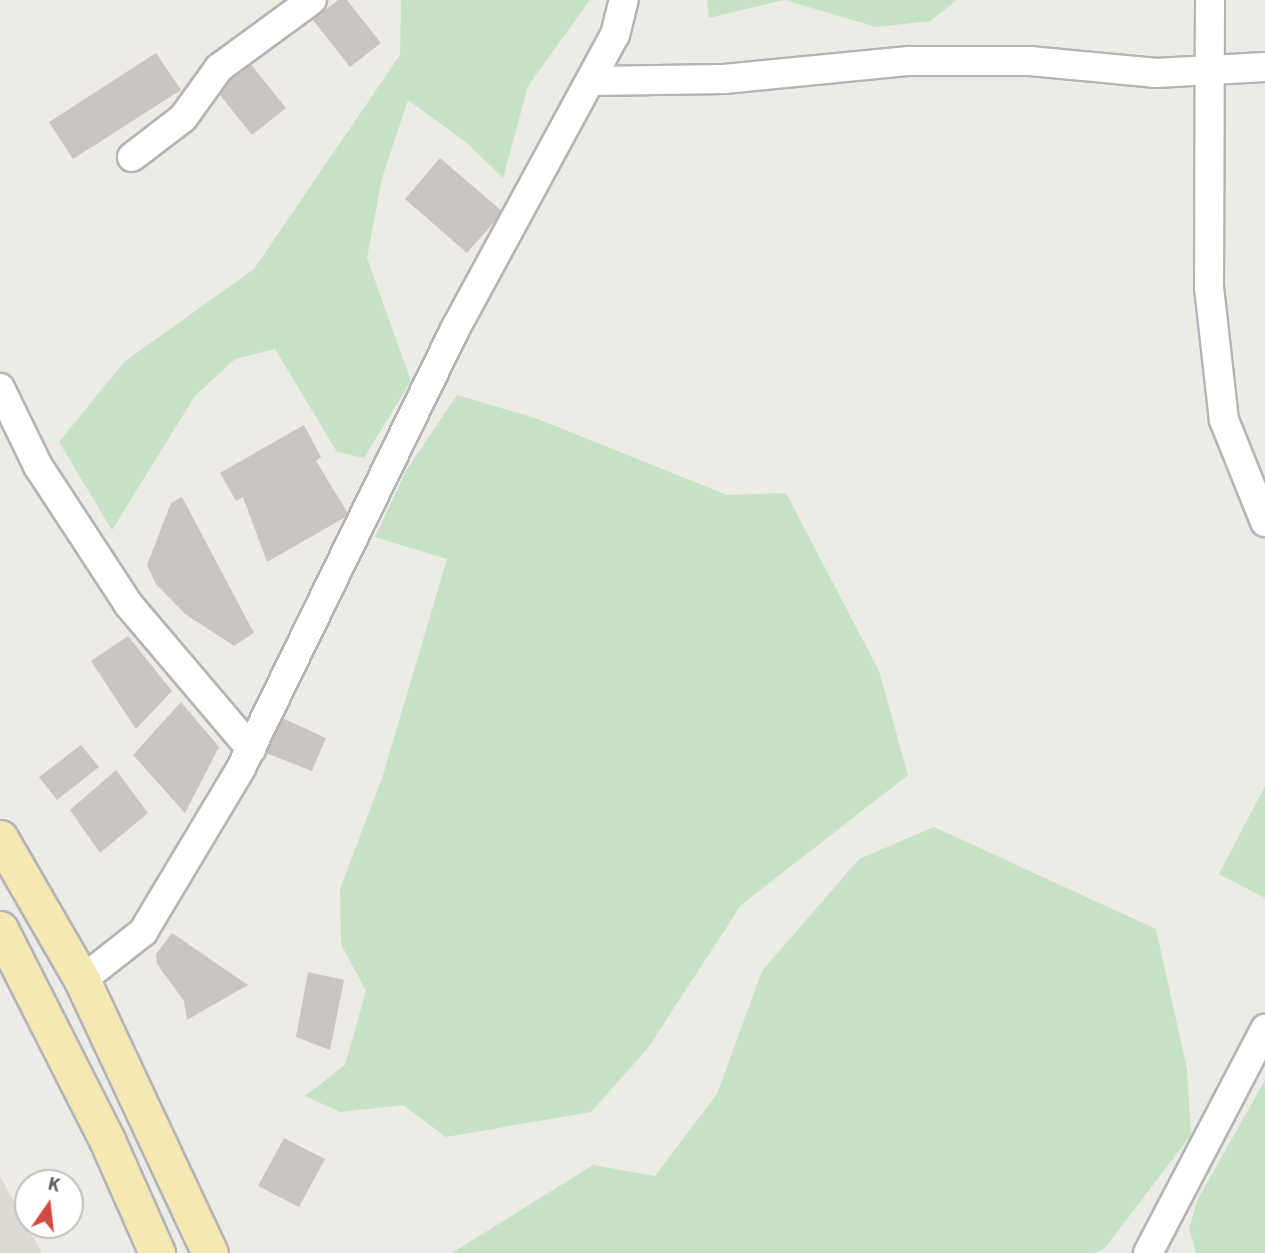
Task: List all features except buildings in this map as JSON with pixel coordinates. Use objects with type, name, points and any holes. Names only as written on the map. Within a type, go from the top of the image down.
[{"type":"main road","points":[[0,838],[82,980],[210,1253]]},
{"type":"main road","points":[[0,929],[107,1140],[157,1253]]},
{"type":"street","points":[[132,157],[183,118],[219,68],[312,0]]},
{"type":"street","points":[[82,980],[143,932],[251,749],[454,331],[615,35],[624,0]]},
{"type":"street","points":[[1210,0],[1209,286],[1224,420],[1265,522]]},
{"type":"street","points":[[591,81],[724,79],[909,61],[1210,71],[1265,67]]},
{"type":"street","points":[[0,388],[38,466],[129,605],[251,749]]},
{"type":"street","points":[[1148,1253],[1265,1029]]},
{"type":"shaded area","points":[[0,1176],[14,1202],[14,1239],[34,1239],[42,1253],[0,1253]]},
{"type":"green space","points":[[401,0],[590,0],[528,86],[503,178],[467,143],[408,100],[382,178],[367,258],[411,381],[364,458],[337,452],[275,349],[235,359],[195,396],[112,530],[59,442],[124,362],[254,269],[400,55]]},
{"type":"green space","points":[[707,0],[784,0],[709,18]]},
{"type":"green space","points":[[785,0],[957,0],[930,21],[876,27]]},
{"type":"green space","points":[[457,395],[538,419],[727,495],[786,493],[879,671],[908,775],[741,905],[648,1048],[591,1112],[446,1137],[403,1105],[340,1112],[305,1096],[345,1065],[366,991],[341,944],[340,889],[383,775],[447,559],[375,537],[406,471]]},
{"type":"green space","points":[[1265,786],[1265,898],[1219,874]]},
{"type":"green space","points":[[934,827],[1156,929],[1187,1069],[1191,1135],[1105,1248],[1095,1253],[452,1253],[593,1165],[655,1176],[717,1094],[762,971],[859,859]]},
{"type":"green space","points":[[1265,1080],[1265,1253],[1196,1253],[1189,1228],[1198,1199]]}]
